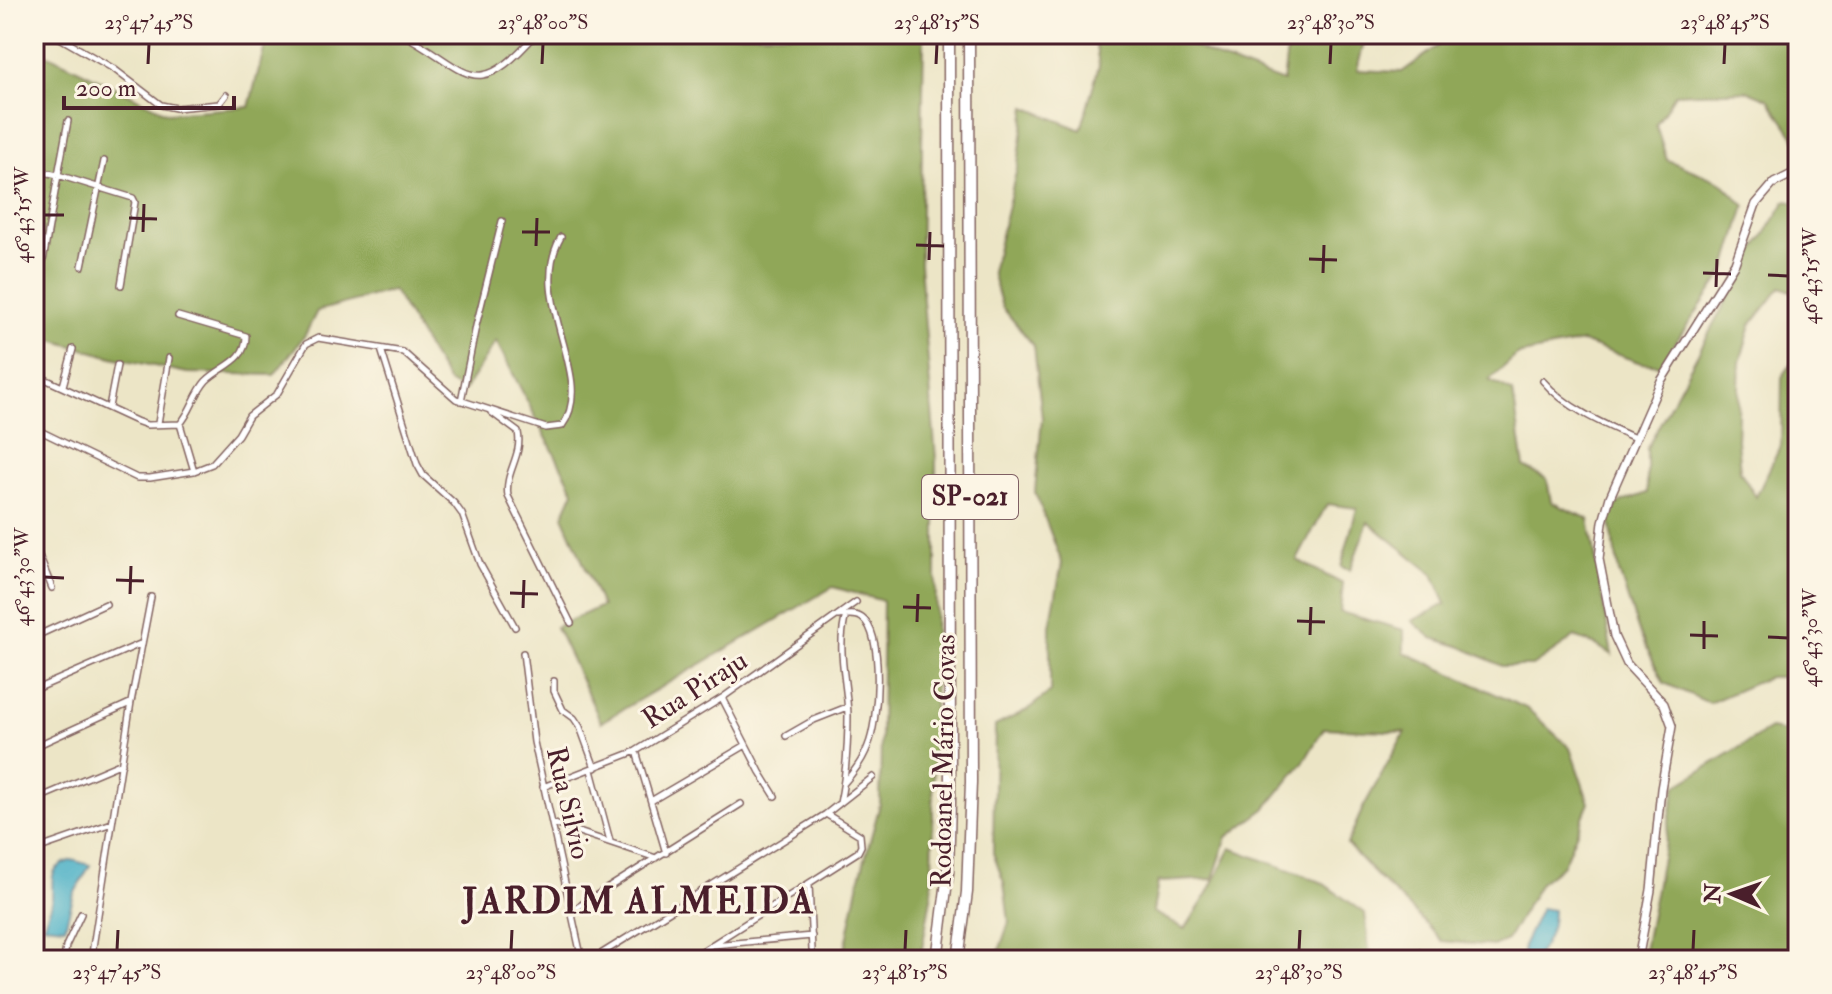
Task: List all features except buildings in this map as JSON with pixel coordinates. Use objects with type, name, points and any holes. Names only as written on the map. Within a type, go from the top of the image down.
[{"type":"highway","name":"Rodoanel Mário Covas","points":[[937,960],[948,873],[950,801],[949,34]]},
{"type":"highway","name":"Rodoanel Mário Covas","points":[[958,960],[967,892],[971,782],[969,34]]},
{"type":"street","points":[[53,34],[114,69],[161,105],[176,108],[219,104],[226,95]]},
{"type":"street","points":[[402,34],[431,49],[457,69],[480,77],[493,74],[536,34]]},
{"type":"street","points":[[1183,34],[1194,34]]},
{"type":"street","points":[[34,278],[35,270],[43,261],[68,121]]},
{"type":"street","points":[[82,266],[104,161]]},
{"type":"street","points":[[34,170],[133,198],[135,202],[121,285]]},
{"type":"street","points":[[1638,960],[1649,903],[1660,797],[1671,747],[1672,723],[1664,704],[1632,671],[1609,619],[1598,554],[1608,501],[1666,369],[1737,261],[1755,205],[1774,183],[1798,171]]},
{"type":"street","points":[[461,401],[502,221]]},
{"type":"street","points":[[34,428],[137,478],[194,471],[212,464],[226,450],[249,416],[277,394],[306,344],[318,338],[403,352],[461,401],[546,428],[562,426],[573,399],[549,291],[551,258],[561,237]]},
{"type":"street","points":[[178,316],[246,336],[246,346],[240,357],[206,381],[180,424],[194,471]]},
{"type":"street","points":[[63,386],[73,349]]},
{"type":"street","points":[[381,349],[417,464],[423,475],[462,514],[480,564],[515,627]]},
{"type":"street","points":[[158,423],[169,358]]},
{"type":"street","points":[[109,407],[117,365]]},
{"type":"street","points":[[34,374],[147,425],[180,424]]},
{"type":"street","points":[[1543,381],[1559,397],[1636,439]]},
{"type":"street","points":[[489,410],[518,432],[517,459],[509,471],[506,486],[508,496],[571,623]]},
{"type":"street","points":[[34,543],[52,588]]},
{"type":"street","points":[[91,960],[131,702],[151,597]]},
{"type":"street","name":"Rua Piraju","points":[[543,787],[636,751],[722,698],[856,602]]},
{"type":"street","points":[[34,637],[106,604]]},
{"type":"street","points":[[840,804],[844,783],[847,707],[842,661],[846,615]]},
{"type":"street","points":[[837,616],[856,615],[868,623],[878,682],[873,732],[868,748],[844,783]]},
{"type":"street","points":[[34,690],[141,643]]},
{"type":"street","name":"Rua Silvio","points":[[523,653],[534,742],[582,960]]},
{"type":"street","points":[[554,681],[554,691],[563,710],[580,727],[610,841]]},
{"type":"street","points":[[722,698],[775,796]]},
{"type":"street","points":[[34,747],[131,702]]},
{"type":"street","points":[[786,736],[814,720],[847,707]]},
{"type":"street","points":[[651,801],[746,745]]},
{"type":"street","points":[[636,751],[666,853]]},
{"type":"street","points":[[34,800],[123,762]]},
{"type":"street","points":[[591,960],[826,814],[873,777]]},
{"type":"street","points":[[573,910],[741,804]]},
{"type":"street","points":[[692,959],[851,858],[861,846],[860,835],[826,814]]},
{"type":"street","points":[[34,850],[113,823]]},
{"type":"street","points":[[551,823],[657,858]]},
{"type":"street","points":[[809,884],[812,950]]},
{"type":"street","points":[[64,960],[66,946],[81,914]]},
{"type":"street","points":[[713,945],[812,936]]},
{"type":"street","points":[[1418,952],[1428,960]]},
{"type":"green space","points":[[268,34],[924,34],[920,264],[936,459],[936,571],[932,892],[920,960],[843,960],[859,881],[880,804],[883,601],[833,587],[601,722],[556,627],[602,606],[563,516],[574,491],[496,341],[464,391],[448,382],[393,290],[317,311],[305,335],[274,375],[187,373],[112,357],[34,335],[34,48],[168,113],[249,107]]},
{"type":"green space","points":[[1094,34],[1167,34],[1223,60],[1283,82],[1289,34],[1366,34],[1357,70],[1402,72],[1438,46],[1443,34],[1798,34],[1798,143],[1768,99],[1748,91],[1675,94],[1656,125],[1667,160],[1721,182],[1745,206],[1726,269],[1660,365],[1641,363],[1582,342],[1517,355],[1489,380],[1513,392],[1524,467],[1547,479],[1551,502],[1589,519],[1612,655],[1575,637],[1532,666],[1502,666],[1462,647],[1432,638],[1412,621],[1446,604],[1433,574],[1368,522],[1350,570],[1341,567],[1357,508],[1327,504],[1297,560],[1343,584],[1340,612],[1404,630],[1404,652],[1528,709],[1570,748],[1589,803],[1563,865],[1540,883],[1507,940],[1493,946],[1442,941],[1347,844],[1405,732],[1324,728],[1305,760],[1265,809],[1227,837],[1213,879],[1158,882],[1153,912],[1185,929],[1231,848],[1321,882],[1365,913],[1369,950],[1380,960],[996,960],[1009,922],[1004,883],[993,853],[995,726],[1027,710],[1050,692],[1050,626],[1062,563],[1035,492],[1042,418],[1034,346],[1002,307],[992,272],[1018,164],[1026,107],[1081,130],[1099,65]]},
{"type":"green space","points":[[1786,201],[1798,203],[1798,294],[1781,287],[1751,325],[1740,362],[1737,440],[1740,471],[1756,497],[1781,445],[1782,377],[1798,355],[1798,677],[1769,677],[1709,703],[1664,683],[1639,632],[1619,572],[1609,517],[1619,503],[1647,493],[1647,448],[1749,259]]},
{"type":"green space","points":[[1770,729],[1798,734],[1798,960],[1642,960],[1676,786]]},
{"type":"water","points":[[72,860],[90,865],[74,894],[65,927],[43,925],[51,905],[54,873]]},
{"type":"water","points":[[1541,908],[1553,910],[1550,931],[1537,955],[1532,960],[1523,959],[1523,946]]},
{"type":"district","name":"JARDIM ALMEIDA","points":[[639,901]]}]
